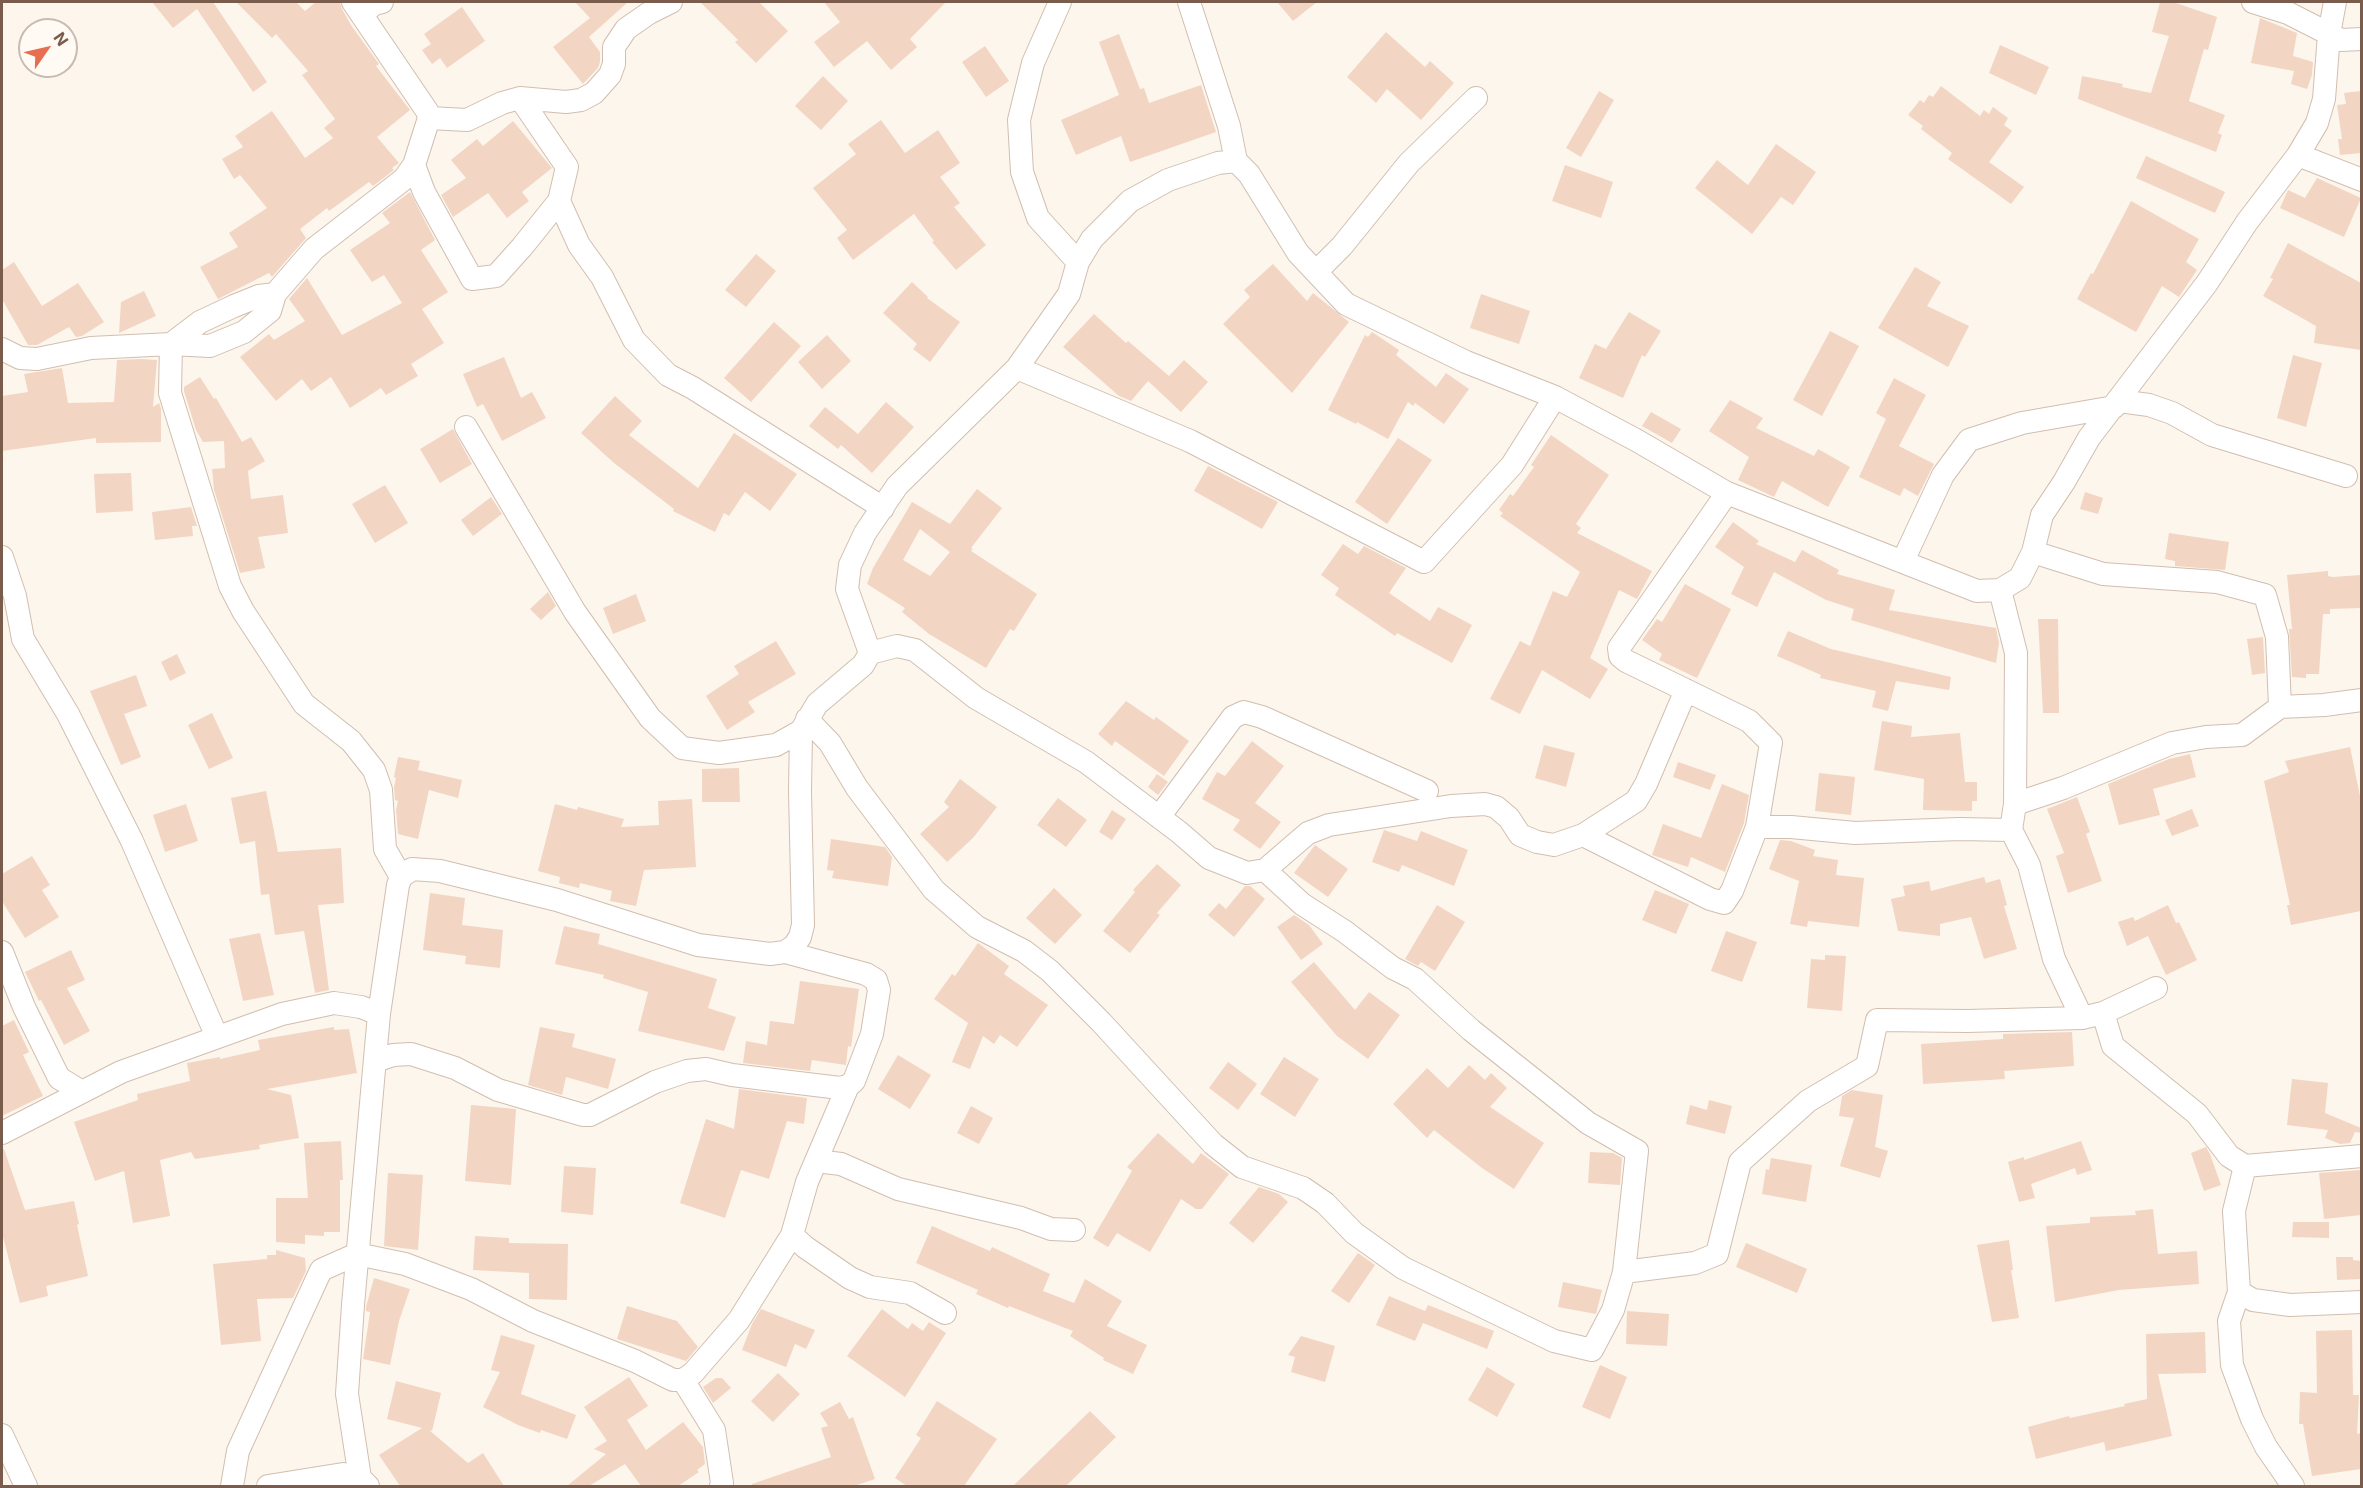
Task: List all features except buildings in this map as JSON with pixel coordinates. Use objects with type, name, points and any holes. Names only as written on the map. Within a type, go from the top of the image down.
[{"type":"street","points":[[2,351],[20,358],[37,359],[91,348],[171,344],[210,346],[244,332],[270,311],[275,294],[314,249],[404,178],[414,165],[429,118],[427,111],[357,8],[382,2]]},
{"type":"street","points":[[429,118],[466,120],[502,103],[520,98],[566,102],[580,100],[594,93],[610,75],[614,64],[614,47],[626,29],[649,13],[671,2]]},
{"type":"street","points":[[1060,2],[1034,63],[1019,120],[1022,172],[1038,218],[1078,262]]},
{"type":"street","points":[[1189,2],[1229,126],[1236,161],[1249,174],[1298,253],[1346,304],[1466,362],[1555,397],[1636,440],[1727,494],[1977,591],[2000,590],[2019,578],[2033,552],[2042,515],[2089,438],[2207,283],[2247,222],[2298,154],[2317,123],[2324,99],[2329,34],[2335,2]]},
{"type":"street","points":[[2253,2],[2288,13],[2341,40],[2361,39]]},
{"type":"street","points":[[414,165],[424,192],[472,279],[496,276],[559,201],[567,167],[520,98]]},
{"type":"street","points":[[1316,272],[1342,246],[1409,163],[1476,98]]},
{"type":"street","points":[[2298,154],[2361,180]]},
{"type":"street","points":[[870,653],[847,589],[849,565],[865,533],[897,486],[1017,368],[1069,294],[1078,262],[1092,240],[1130,201],[1168,180],[1218,164],[1236,161]]},
{"type":"street","points":[[559,201],[579,245],[602,277],[634,340],[668,375],[693,388],[883,508]]},
{"type":"street","points":[[171,344],[170,393],[230,586],[243,611],[304,704],[351,741],[374,771],[381,790],[385,849],[401,877]]},
{"type":"street","points":[[1017,368],[1190,441],[1424,562],[1512,465],[1555,397]]},
{"type":"street","points":[[1903,561],[1943,475],[1970,440],[2022,423],[2116,404],[2149,405],[2172,413],[2212,435],[2346,476]]},
{"type":"street","points":[[466,427],[575,612],[650,718],[682,748],[719,753],[776,745],[804,725],[817,704],[863,665],[870,653],[897,646],[915,650],[976,698],[1086,762],[1209,858],[1247,873],[1265,870],[1308,832],[1329,825],[1451,806],[1485,804],[1496,807],[1509,818],[1520,835],[1537,842],[1554,845],[1583,835],[1636,801],[1647,783],[1686,690]]},
{"type":"street","points":[[1583,835],[1710,899],[1724,903],[1732,891],[1757,827],[1770,742],[1749,721],[1626,661],[1620,656],[1619,648],[1727,494]]},
{"type":"street","points":[[2033,552],[2103,574],[2217,582],[2265,595],[2277,637],[2280,707]]},
{"type":"street","points":[[2,557],[15,596],[23,639],[68,714],[132,841],[218,1037]]},
{"type":"street","points":[[2000,590],[2016,654],[2015,804],[2011,830],[2029,865],[2054,959],[2113,1046],[2197,1114],[2229,1156],[2245,1166],[2361,1156]]},
{"type":"street","points":[[2015,804],[2172,743],[2206,737],[2242,735],[2280,707],[2361,700]]},
{"type":"street","points":[[1159,817],[1233,717],[1244,712],[1262,717],[1427,791]]},
{"type":"street","points":[[785,952],[794,946],[800,937],[802,925],[800,791],[804,725]]},
{"type":"street","points":[[804,725],[830,743],[857,788],[934,890],[977,927],[1024,951],[1050,971],[1116,1038],[1213,1144],[1242,1167],[1303,1188],[1325,1203],[1354,1233],[1403,1269],[1554,1341],[1592,1350],[1614,1310],[1624,1272],[1637,1151],[1588,1123],[1471,1030],[1416,979],[1393,968],[1344,931],[1302,904],[1265,870]]},
{"type":"street","points":[[1757,827],[1791,827],[1855,833],[1959,829],[2011,830]]},
{"type":"street","points":[[364,1482],[347,1394],[357,1254],[379,1014],[401,877],[412,869],[440,871],[557,900],[698,945],[770,954],[785,952],[866,974],[876,980],[879,990],[872,1034],[854,1081],[840,1088],[706,1070],[687,1071],[655,1083],[590,1115],[583,1115],[498,1089],[455,1068],[411,1054],[393,1055],[375,1061]]},
{"type":"street","points":[[2,952],[24,1007],[59,1078],[82,1092]]},
{"type":"street","points":[[1624,1272],[1695,1263],[1717,1254],[1740,1161],[1808,1101],[1867,1066],[1876,1020],[1967,1021],[2092,1015],[2156,987]]},
{"type":"street","points":[[2,1133],[122,1072],[282,1014],[334,1003],[361,1007],[379,1014]]},
{"type":"street","points":[[232,1486],[237,1451],[321,1270],[357,1254],[405,1264],[471,1289],[533,1321],[635,1361],[673,1380],[683,1380],[693,1373],[739,1320],[792,1235],[807,1182],[848,1086]]},
{"type":"street","points":[[816,1161],[841,1164],[897,1189],[1021,1218],[1051,1229],[1074,1230]]},
{"type":"street","points":[[2245,1166],[2234,1211],[2239,1292],[2229,1321],[2232,1365],[2252,1419],[2266,1447],[2293,1486]]},
{"type":"street","points":[[792,1235],[805,1247],[850,1278],[870,1287],[910,1293],[945,1313]]},
{"type":"street","points":[[2239,1292],[2253,1300],[2290,1305],[2361,1302]]},
{"type":"street","points":[[683,1380],[714,1430],[721,1486]]},
{"type":"street","points":[[2,1436],[26,1486]]},
{"type":"street","points":[[268,1486],[343,1474],[364,1482]]}]
